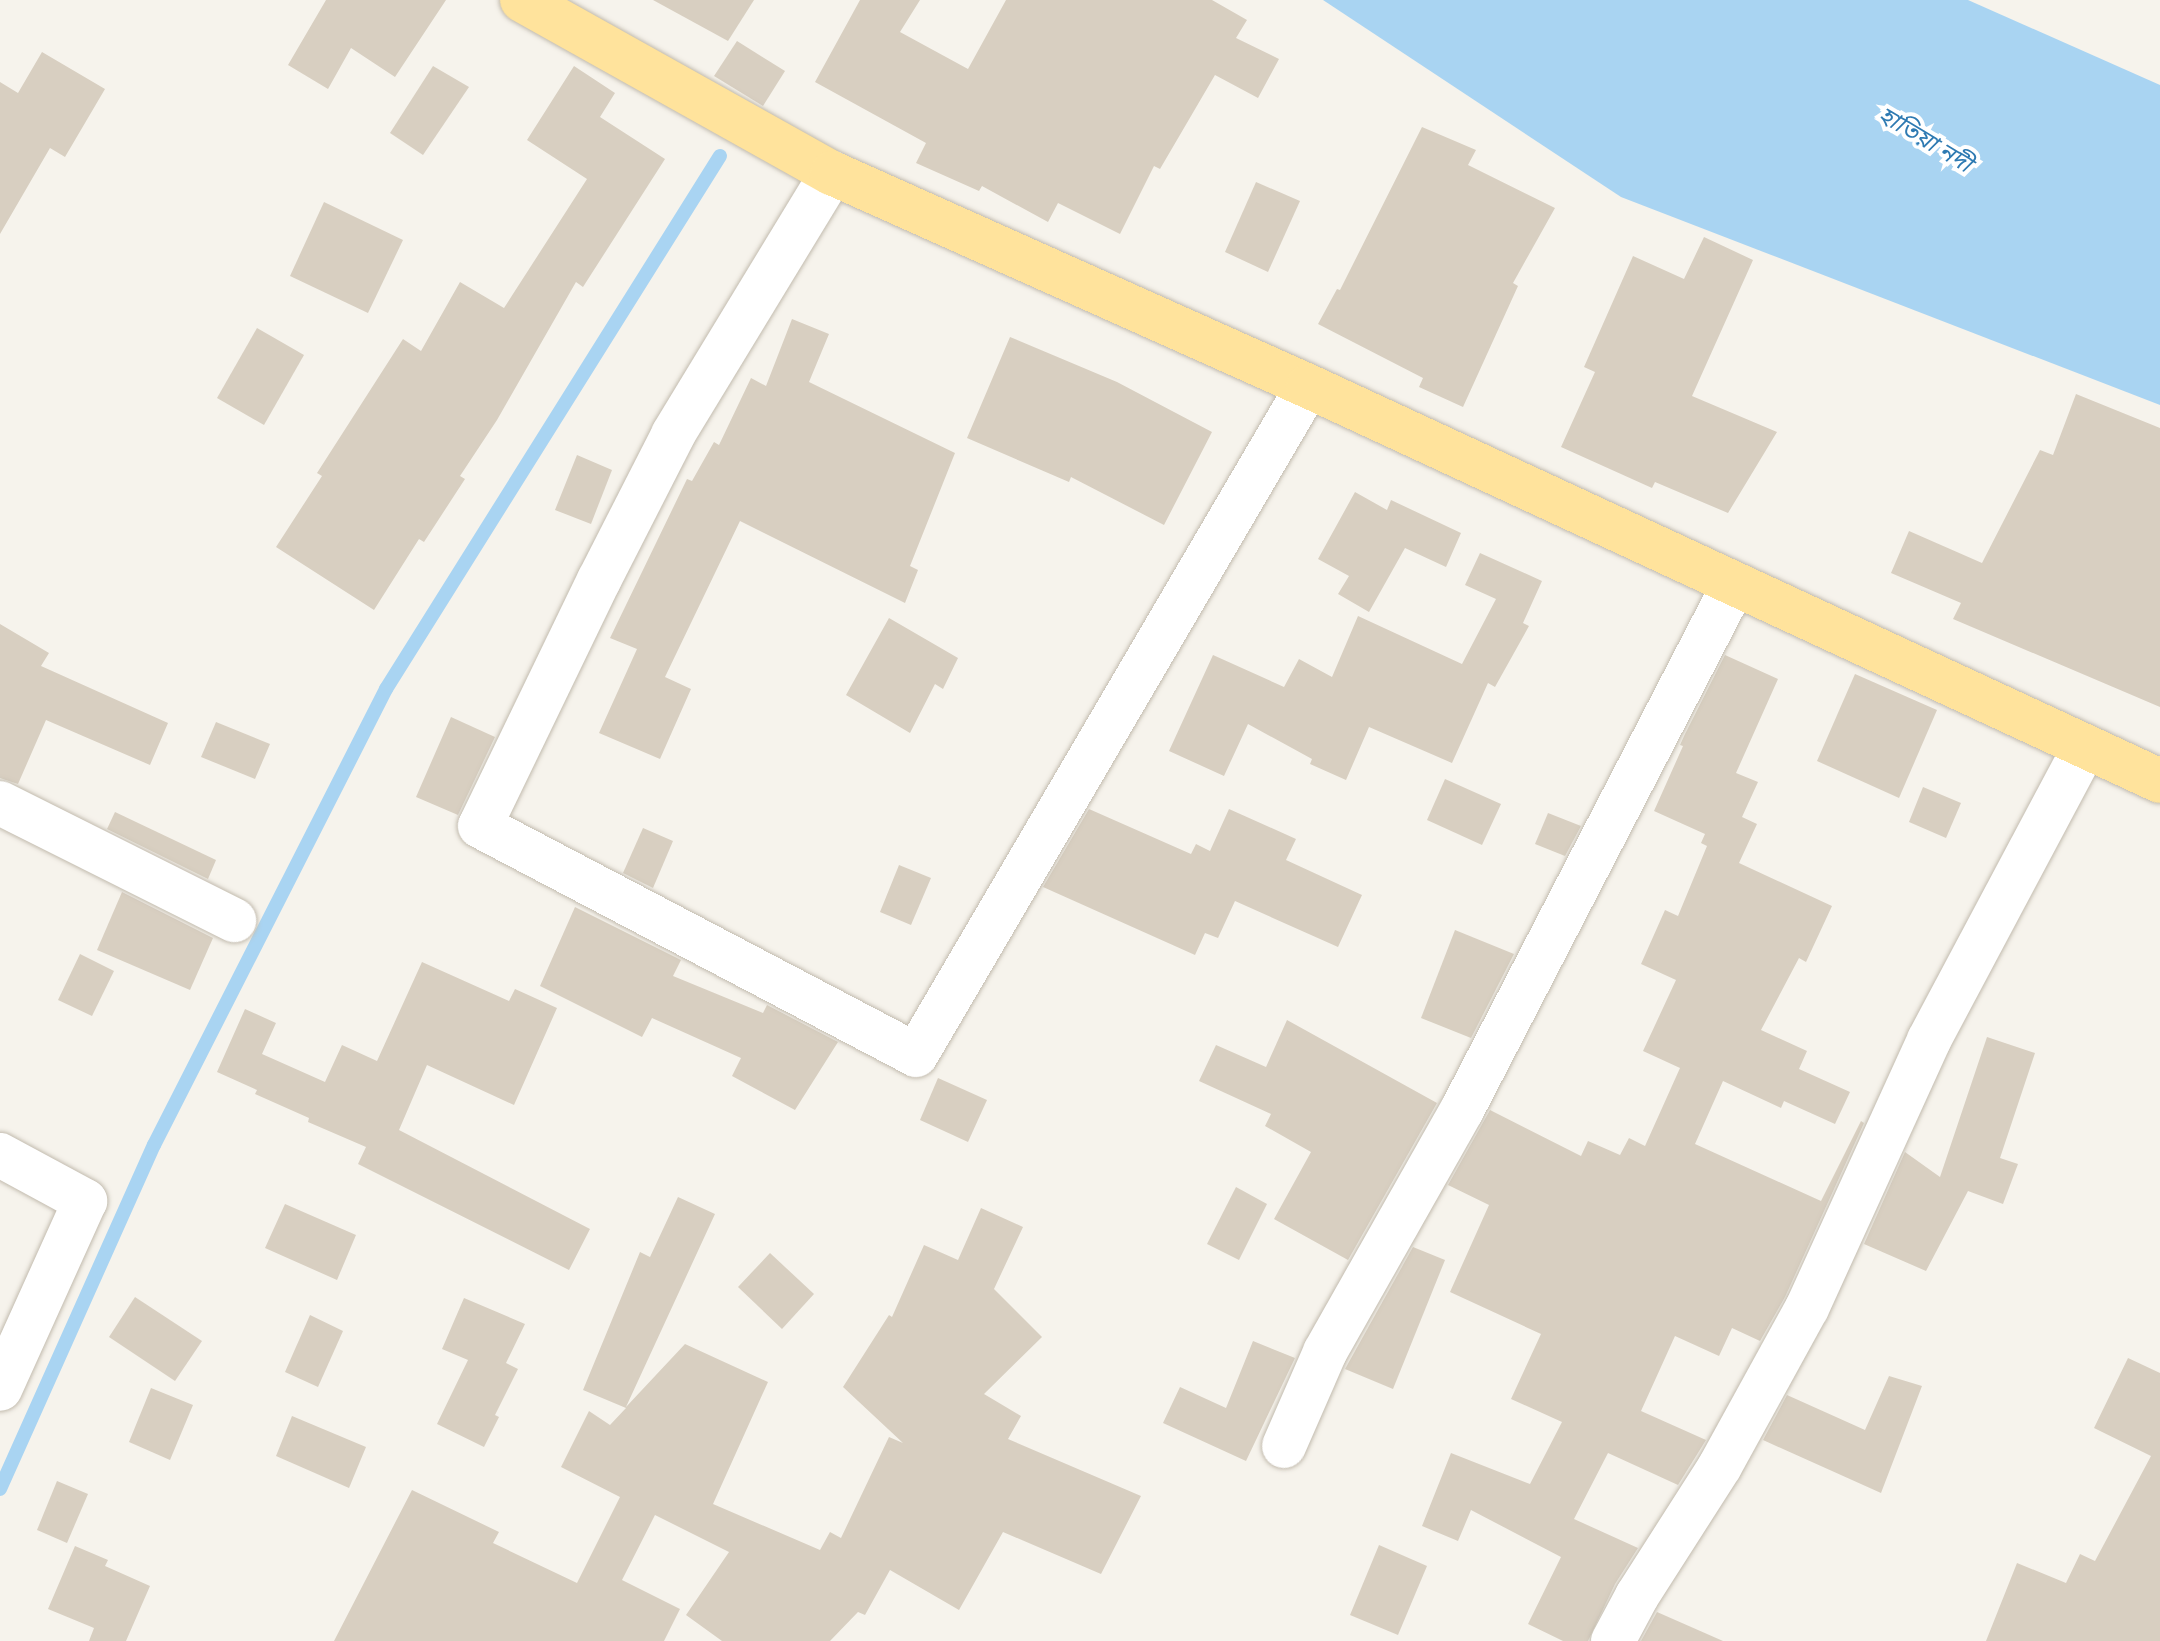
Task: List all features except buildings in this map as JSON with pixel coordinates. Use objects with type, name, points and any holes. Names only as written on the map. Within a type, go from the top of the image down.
[{"type":"main road","points":[[522,0],[832,173],[1308,386],[1733,586],[2160,781]]},
{"type":"street","points":[[832,173],[673,435],[480,826],[916,1055],[1308,386]]},
{"type":"street","points":[[1284,1446],[1325,1352],[1462,1110],[1733,586]]},
{"type":"street","points":[[1613,1641],[1637,1596],[1720,1466],[1807,1308],[1929,1040],[2084,748]]},
{"type":"street","points":[[0,803],[234,920]]},
{"type":"street","points":[[0,1155],[85,1201],[0,1389]]},
{"type":"water","name":"হাতিয়া নদী","points":[[1323,0],[1968,0],[2160,85],[2160,405],[1621,197]]},
{"type":"waterway","points":[[0,1489],[154,1145],[386,689],[720,156]]}]
